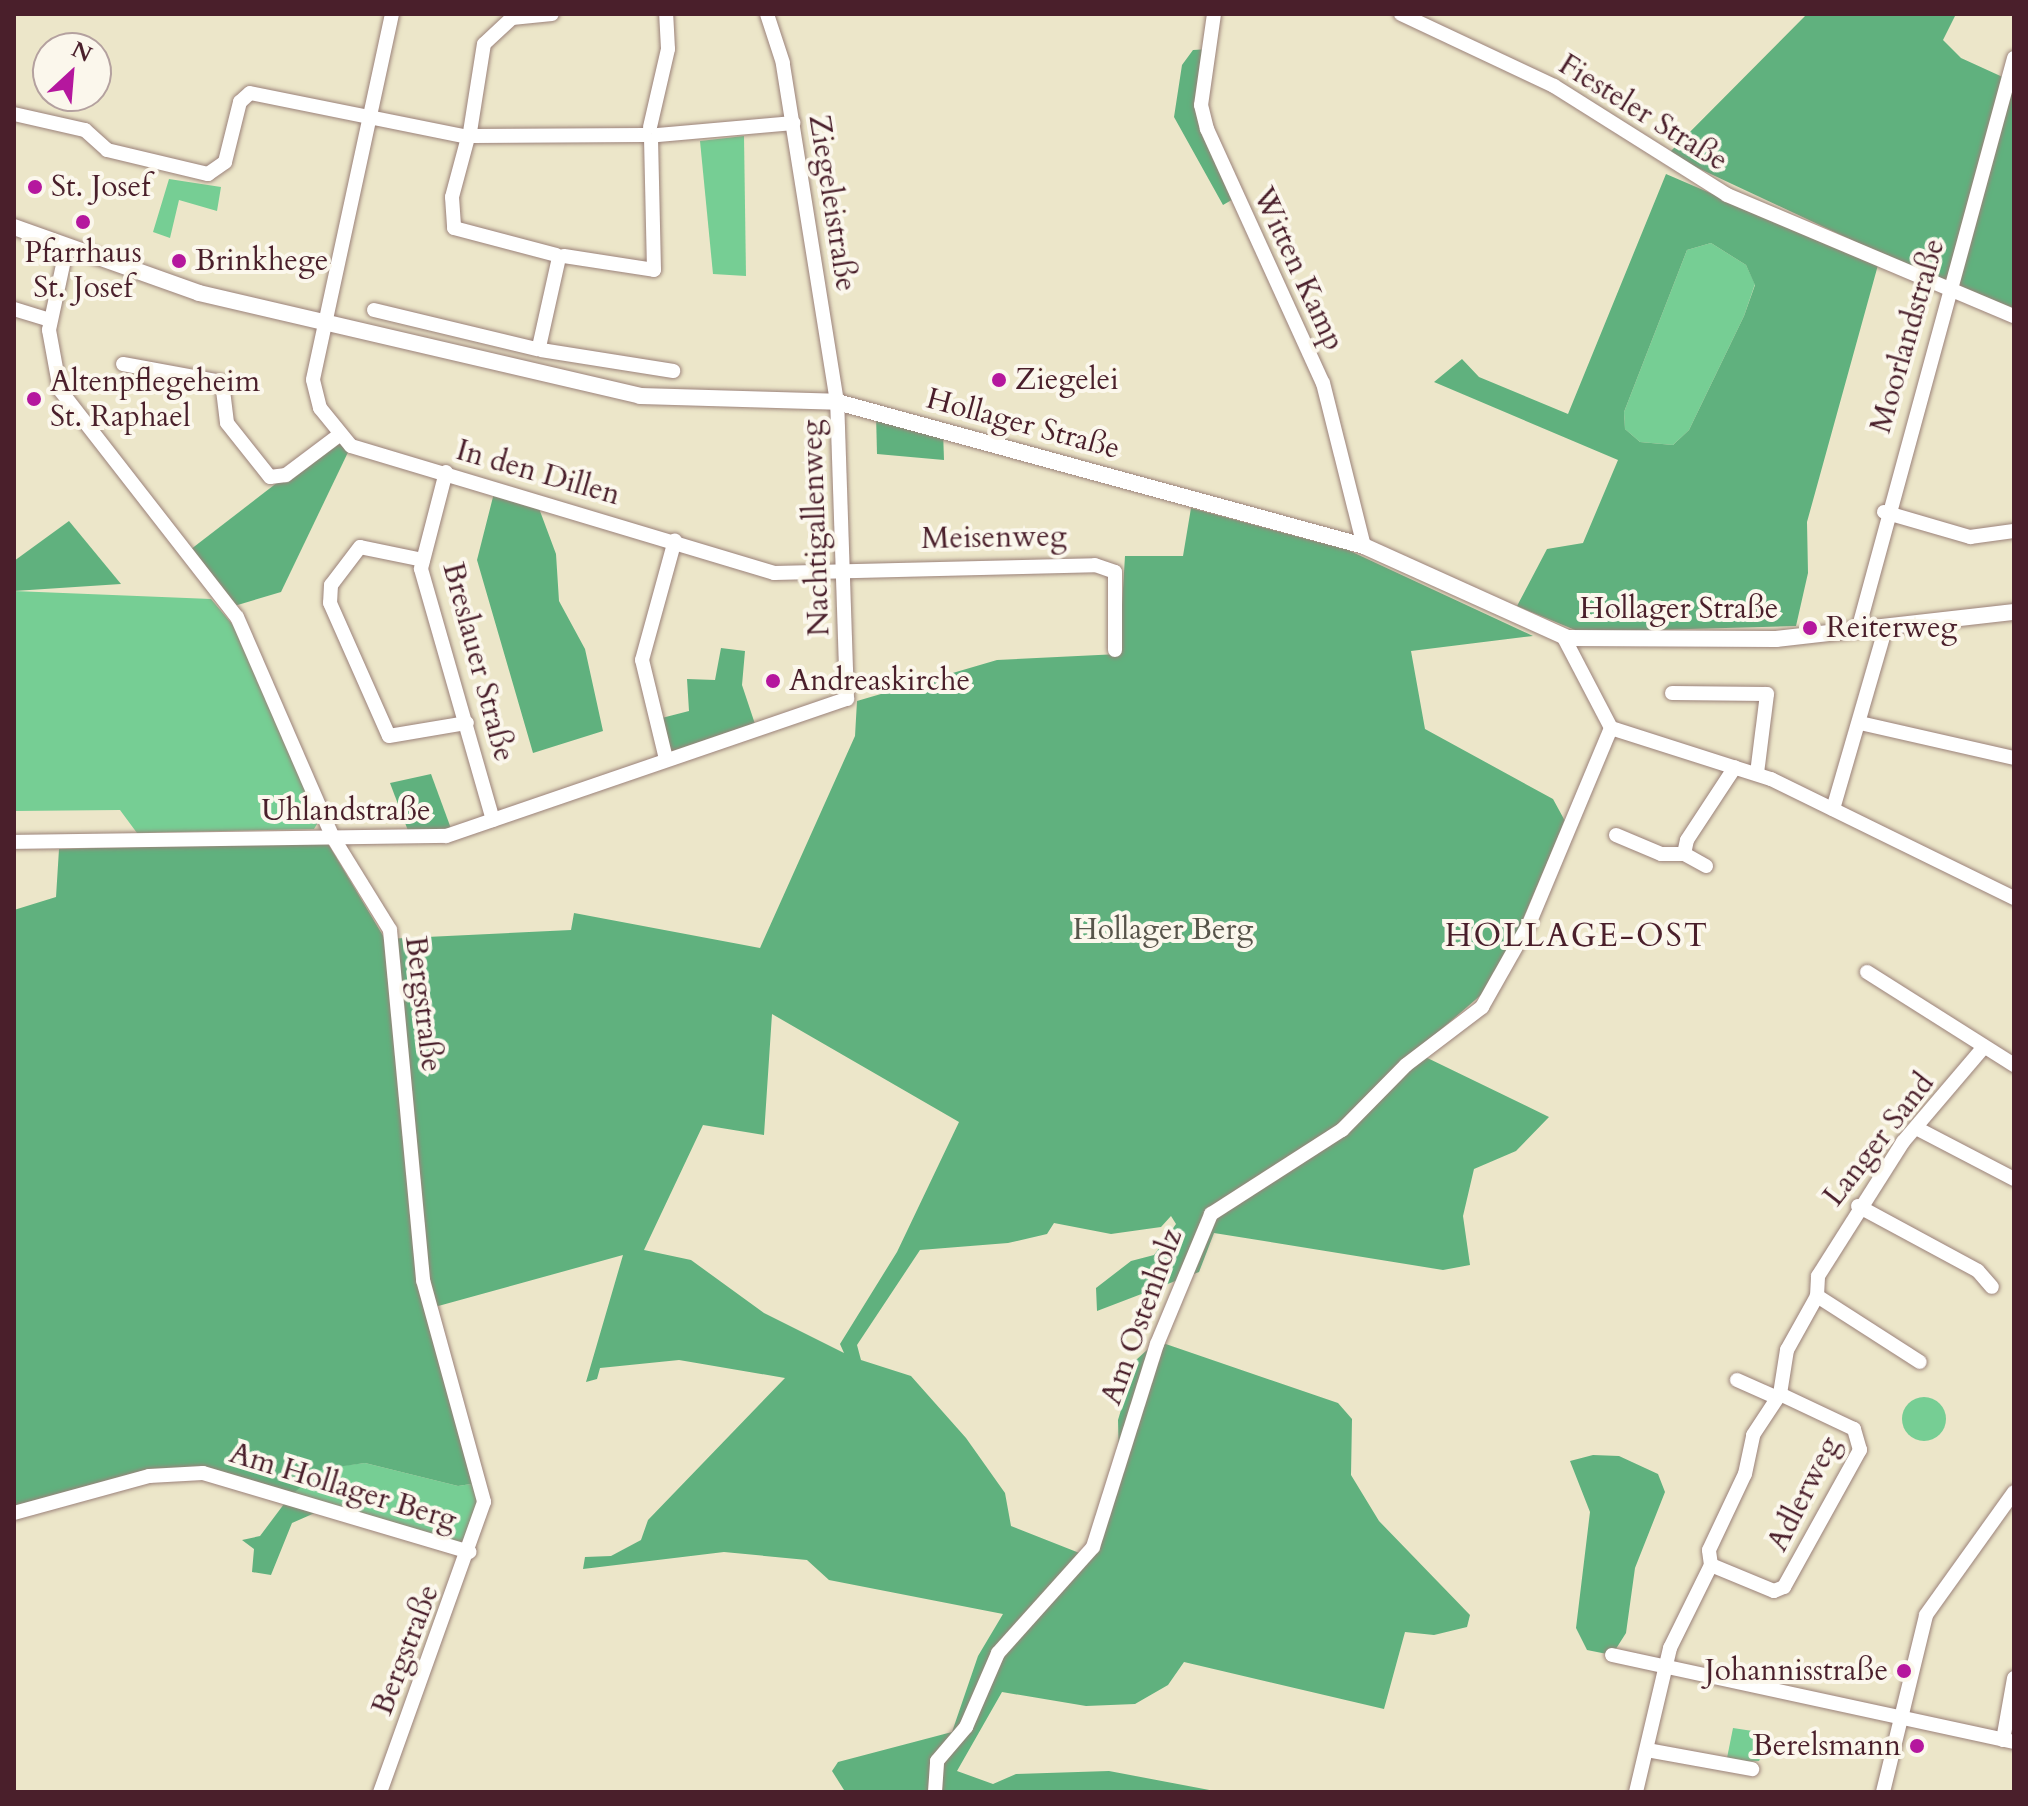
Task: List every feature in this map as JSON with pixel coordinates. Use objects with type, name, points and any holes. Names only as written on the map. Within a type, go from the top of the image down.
[{"type":"main road","name":"Hollager Straße","points":[[14,227],[199,293],[534,373],[668,400],[783,395],[837,402],[1364,546],[1563,636],[1746,639],[2014,612]]},
{"type":"street","points":[[123,364],[222,382],[227,423],[270,477],[286,475],[339,435],[313,380],[392,14]]},
{"type":"street","points":[[552,14],[512,18],[484,44],[469,136],[452,197],[454,228],[559,258],[654,270],[651,135],[668,49],[666,14]]},
{"type":"street","name":"Ziegeleistraße","points":[[767,14],[793,123],[837,402]]},
{"type":"street","name":"Witten Kamp","points":[[1214,14],[1201,105],[1208,133],[1323,383],[1364,546]]},
{"type":"street","name":"Fiesteler Straße","points":[[1401,14],[1554,86],[1714,189],[2014,316]]},
{"type":"street","name":"Moorlandstraße","points":[[1858,630],[1884,512],[2014,58]]},
{"type":"street","points":[[14,114],[85,130],[107,150],[208,174],[225,162],[240,102],[250,93],[469,136],[651,135],[793,123]]},
{"type":"street","name":"Bergstraße","points":[[67,246],[50,320],[60,390],[237,617],[332,836],[390,930],[423,1280],[484,1482],[470,1552],[380,1792]]},
{"type":"street","points":[[534,373],[559,258]]},
{"type":"street","points":[[14,309],[50,320]]},
{"type":"street","points":[[374,310],[539,350],[673,371]]},
{"type":"street","name":"Nachtigallenweg","points":[[837,402],[847,699]]},
{"type":"street","name":"In den Dillen","points":[[339,435],[364,451],[675,540],[774,573],[842,567]]},
{"type":"street","name":"Breslauer Straße","points":[[446,472],[423,560],[493,820]]},
{"type":"street","points":[[1884,512],[1970,537],[2014,531]]},
{"type":"street","points":[[666,759],[642,660],[675,540]]},
{"type":"street","points":[[423,560],[360,547],[331,585],[330,603],[389,736],[467,723]]},
{"type":"street","name":"Meisenweg","points":[[842,567],[1069,561],[1107,569],[1115,572],[1115,650]]},
{"type":"street","points":[[1833,809],[1886,627]]},
{"type":"street","points":[[1563,636],[1611,728],[1757,773],[2014,898]]},
{"type":"street","points":[[1672,693],[1767,694],[1757,773]]},
{"type":"street","name":"Uhlandstraße","points":[[14,842],[446,836],[847,699]]},
{"type":"street","points":[[1860,723],[2014,758]]},
{"type":"street","name":"Am Ostenholz","points":[[935,1792],[937,1761],[966,1727],[998,1653],[1093,1547],[1157,1344],[1211,1214],[1342,1130],[1406,1065],[1482,1007],[1529,924],[1611,728]]},
{"type":"street","points":[[1684,854],[1735,767]]},
{"type":"street","points":[[1616,835],[1661,854],[1684,854],[1706,866]]},
{"type":"street","points":[[1867,972],[1966,1029],[1983,1048],[2014,1065]]},
{"type":"street","name":"Langer Sand","points":[[1636,1792],[1665,1668],[1698,1580],[1711,1565],[1709,1550],[1776,1395],[1787,1350],[1817,1296],[1818,1276],[1858,1206],[1983,1048]]},
{"type":"street","points":[[1920,1130],[2014,1179]]},
{"type":"street","points":[[1858,1206],[1978,1271],[1992,1287]]},
{"type":"street","points":[[1817,1296],[1920,1362]]},
{"type":"street","points":[[1737,1380],[1776,1395]]},
{"type":"street","name":"Adlerweg","points":[[1711,1565],[1774,1591],[1784,1587],[1860,1450],[1854,1429],[1776,1395]]},
{"type":"street","name":"Am Hollager Berg","points":[[14,1513],[149,1476],[203,1473],[470,1552]]},
{"type":"street","points":[[1883,1792],[1926,1615],[2014,1492]]},
{"type":"street","points":[[1612,1655],[2008,1741],[2014,1678]]},
{"type":"street","points":[[1647,1750],[1752,1769]]},
{"type":"green space","points":[[1807,14],[1956,14],[1943,40],[1961,58],[2007,79],[2014,58],[2014,316],[1668,154]]},
{"type":"green space","points":[[1210,49],[1201,105],[1235,198],[1223,205],[1174,117],[1182,65],[1193,50]]},
{"type":"green space","points":[[744,136],[746,276],[713,274],[700,141]]},
{"type":"green space","points":[[1666,174],[1878,265],[1807,522],[1808,573],[1796,626],[1580,632],[1517,606],[1547,549],[1583,543],[1618,460],[1434,382],[1462,359],[1479,377],[1568,414]],"holes":[[[1711,243],[1746,265],[1755,285],[1744,316],[1689,430],[1673,445],[1640,442],[1625,429],[1624,412],[1687,250]]]},
{"type":"green space","points":[[169,179],[221,187],[217,211],[179,200],[170,238],[153,232]]},
{"type":"green space","points":[[1711,243],[1746,265],[1755,284],[1744,316],[1689,430],[1673,445],[1640,442],[1625,429],[1624,412],[1687,250]]},
{"type":"green space","points":[[876,413],[943,431],[944,460],[877,454]]},
{"type":"green space","points":[[339,435],[351,446],[281,592],[231,607],[186,553]]},
{"type":"green space","points":[[495,489],[537,503],[556,554],[559,601],[585,649],[603,731],[533,753],[477,560]]},
{"type":"green space","name":"Hollager Berg","points":[[1191,508],[1348,550],[1533,636],[1411,651],[1425,729],[1553,799],[1565,821],[1496,982],[1415,1052],[1549,1117],[1516,1151],[1474,1169],[1463,1216],[1470,1265],[1443,1270],[1214,1233],[1199,1272],[1097,1311],[1096,1288],[1131,1261],[1154,1255],[1176,1224],[1171,1216],[1161,1227],[1111,1234],[1054,1223],[1047,1234],[1008,1243],[920,1250],[857,1345],[861,1360],[911,1376],[966,1438],[1005,1493],[1011,1526],[1087,1556],[1119,1460],[1118,1420],[1136,1360],[1157,1341],[1338,1403],[1352,1419],[1351,1475],[1379,1521],[1470,1615],[1467,1627],[1434,1635],[1405,1632],[1384,1709],[1184,1662],[1168,1685],[1135,1704],[1086,1706],[1002,1692],[957,1771],[993,1784],[1016,1774],[1109,1771],[1220,1792],[831,1792],[844,1790],[832,1771],[838,1762],[952,1732],[978,1656],[1003,1614],[829,1580],[807,1560],[724,1552],[583,1569],[585,1557],[611,1556],[641,1540],[648,1520],[785,1378],[679,1360],[600,1368],[597,1379],[586,1382],[623,1255],[431,1308],[484,1482],[458,1486],[365,1463],[323,1469],[291,1495],[317,1512],[292,1523],[271,1575],[252,1572],[254,1549],[242,1540],[260,1536],[290,1496],[182,1472],[14,1514],[14,910],[56,897],[59,849],[327,842],[385,939],[571,930],[574,913],[760,948],[855,736],[857,701],[997,660],[1119,654],[1125,556],[1183,556]],"holes":[[[772,1014],[959,1122],[897,1252],[840,1344],[844,1353],[764,1313],[691,1260],[644,1250],[703,1125],[764,1135]]]},
{"type":"green space","points":[[69,521],[121,584],[14,591],[14,561]]},
{"type":"green space","points":[[14,591],[211,599],[237,630],[319,821],[314,829],[137,833],[120,810],[14,811]]},
{"type":"green space","points":[[721,648],[745,651],[742,685],[756,727],[666,759],[654,720],[689,711],[687,679],[715,680]]},
{"type":"green space","points":[[431,774],[453,834],[410,836],[390,783]]},
{"type":"green space","points":[[1924,1397],[1939,1404],[1946,1419],[1939,1434],[1924,1441],[1909,1434],[1902,1419],[1909,1404]]},
{"type":"green space","points":[[1593,1455],[1619,1456],[1658,1474],[1665,1492],[1635,1568],[1626,1633],[1612,1655],[1587,1650],[1576,1628],[1590,1512],[1570,1461]]},
{"type":"green space","points":[[365,1463],[458,1486],[484,1482],[470,1552],[290,1495],[323,1468]]},
{"type":"green space","points":[[1733,1728],[1772,1734],[1759,1761],[1726,1763]]},
{"type":"place","name":"St. Josef","points":[[35,187]]},
{"type":"place","name":"Pfarrhaus St. Josef","points":[[83,222]]},
{"type":"place","name":"Brinkhege","points":[[179,261]]},
{"type":"place","name":"Ziegelei","points":[[999,380]]},
{"type":"place","name":"Altenpflegeheim St. Raphael","points":[[34,399]]},
{"type":"place","name":"Reiterweg","points":[[1810,628]]},
{"type":"place","name":"Andreaskirche","points":[[773,681]]},
{"type":"place","name":"Johannisstraße","points":[[1904,1671]]},
{"type":"place","name":"Berelsmann","points":[[1917,1746]]},
{"type":"district","name":"HOLLAGE-OST","points":[[1577,936]]}]
